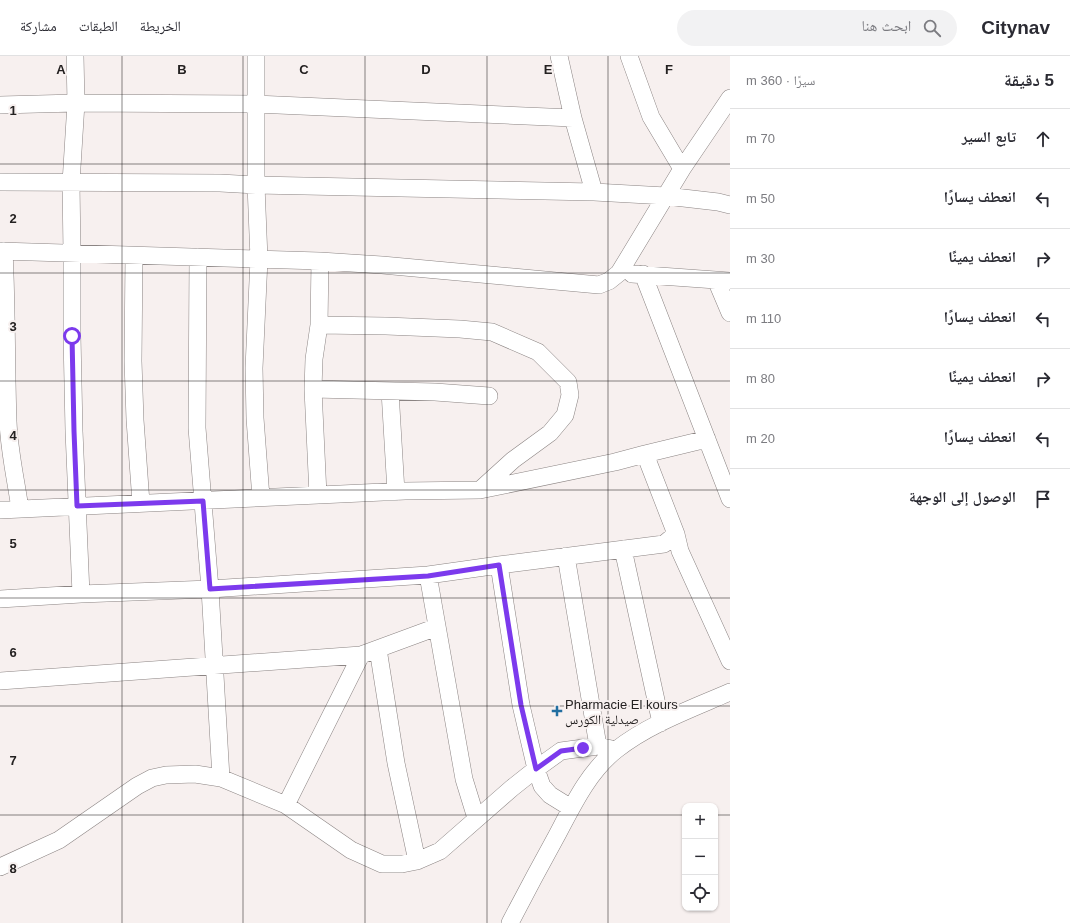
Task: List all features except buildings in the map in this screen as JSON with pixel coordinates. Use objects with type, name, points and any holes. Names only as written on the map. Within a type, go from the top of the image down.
[{"type":"street","points":[[75,56],[76,103],[71,183],[72,336],[74,431],[81,594]]},
{"type":"street","points":[[256,56],[256,185],[259,259],[254,368],[255,418],[261,498]]},
{"type":"street","points":[[558,56],[573,118],[594,192]]},
{"type":"street","points":[[629,56],[651,117],[682,169]]},
{"type":"street","points":[[20,509],[8,422],[7,303],[2,251],[320,261],[382,265],[599,285],[609,281],[619,273],[682,169],[730,98]]},
{"type":"street","points":[[0,105],[76,103],[255,104],[573,118]]},
{"type":"street","points":[[0,182],[212,183],[594,192],[666,196],[718,202],[730,205]]},
{"type":"street","points":[[134,256],[133,369],[141,503]]},
{"type":"street","points":[[198,257],[197,428],[210,589],[221,778]]},
{"type":"street","points":[[318,495],[313,389],[314,359],[319,324],[320,261]]},
{"type":"street","points":[[619,273],[723,280],[730,313]]},
{"type":"street","points":[[643,274],[730,499]]},
{"type":"street","points":[[319,324],[460,329],[492,332],[538,352],[568,382],[570,395],[565,415],[550,433],[512,460],[480,490]]},
{"type":"street","points":[[313,389],[435,392],[489,396]]},
{"type":"street","points":[[390,391],[396,492]]},
{"type":"street","points":[[0,510],[318,495],[480,490],[615,462],[707,439]]},
{"type":"street","points":[[646,454],[676,534],[680,551],[730,661]]},
{"type":"street","points":[[0,599],[210,589],[428,576],[499,565],[664,544],[676,534]]},
{"type":"street","points":[[623,549],[661,723]]},
{"type":"street","points":[[566,556],[598,746]]},
{"type":"street","points":[[499,565],[521,705],[536,769],[542,786],[550,795],[572,808]]},
{"type":"street","points":[[428,576],[464,779],[476,818]]},
{"type":"street","points":[[0,681],[361,655],[437,627]]},
{"type":"street","points":[[378,649],[396,763],[417,861]]},
{"type":"street","points":[[286,805],[361,655]]},
{"type":"street","points":[[510,923],[572,808],[597,768],[616,750],[635,737],[661,723],[730,692]]},
{"type":"street","points":[[0,864],[59,840],[137,786],[152,778],[166,775],[195,774],[221,778],[286,805],[351,850],[382,864],[402,864],[417,861],[440,851],[476,818],[536,769],[561,751],[598,746],[616,750]]},
{"type":"place","name":"Pharmacie El kours صيدلية الكورس","points":[[557,711]]},
{"type":"route","points":[[72,336],[77,506],[203,501],[210,589],[428,576],[499,565],[521,705],[536,769],[561,751],[583,748]]}]
